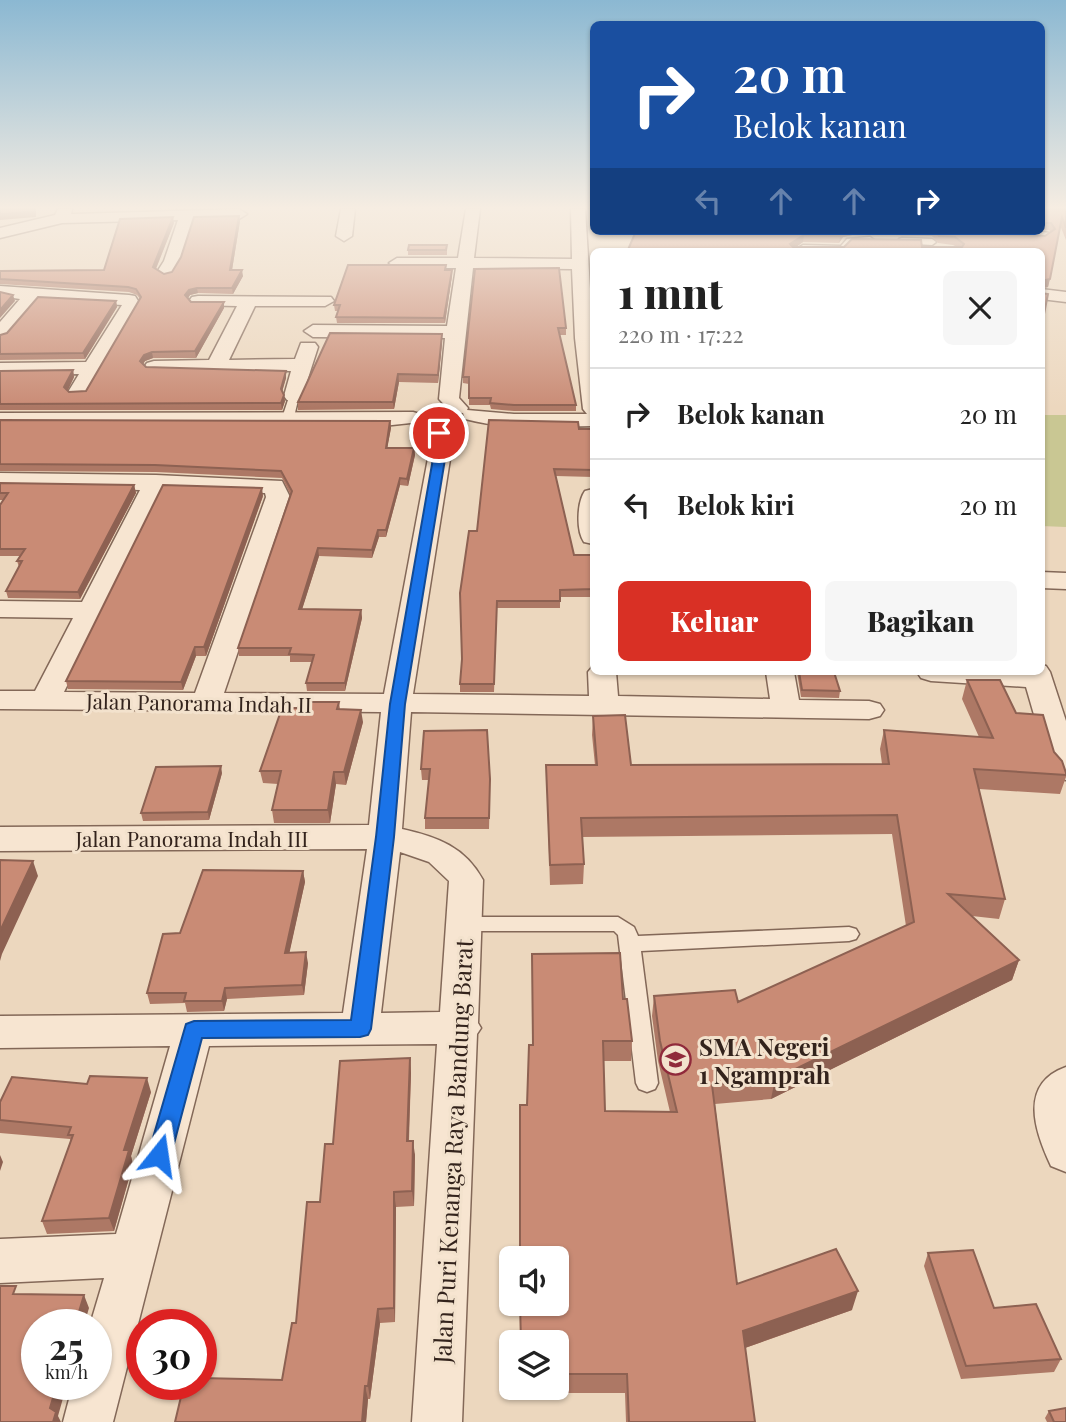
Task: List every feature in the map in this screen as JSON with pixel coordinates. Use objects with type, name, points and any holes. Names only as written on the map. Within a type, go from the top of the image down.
[{"type":"street","points":[[360,1029],[385,837],[397,704],[452,422],[455,332],[462,275]]},
{"type":"street","points":[[581,275],[584,338],[590,385]]},
{"type":"street","points":[[0,290],[33,295],[129,300],[131,304],[78,392]]},
{"type":"street","points":[[198,301],[249,301],[328,293],[313,331],[294,396]]},
{"type":"street","points":[[1045,294],[1066,295]]},
{"type":"street","points":[[0,334],[33,295]]},
{"type":"street","points":[[216,366],[249,301]]},
{"type":"street","points":[[313,331],[455,332]]},
{"type":"street","points":[[154,367],[302,365]]},
{"type":"street","points":[[0,369],[92,368]]},
{"type":"street","points":[[0,419],[390,420],[414,421],[428,432],[452,422],[590,420]]},
{"type":"street","points":[[0,507],[8,480],[267,484],[276,489],[278,497],[207,701]]},
{"type":"street","points":[[45,700],[88,610],[156,482]]},
{"type":"street","points":[[1045,580],[1066,581]]},
{"type":"street","points":[[0,609],[88,610]]},
{"type":"street","points":[[602,675],[604,705]]},
{"type":"street","points":[[780,675],[786,708]]},
{"type":"street","points":[[1010,675],[1037,676],[1066,770]]},
{"type":"street","name":"Jalan Panorama Indah II","points":[[0,700],[869,710]]},
{"type":"street","name":"Jalan Panorama Indah III","points":[[0,839],[385,837],[431,848],[455,862],[467,880]]},
{"type":"street","name":"Jalan Puri Kenanga Raya Bandung Barat","points":[[437,1422],[461,1028],[467,880]]},
{"type":"street","points":[[0,1032],[461,1028]]},
{"type":"street","points":[[88,1422],[194,1030]]},
{"type":"street","points":[[1066,1084],[1053,1105],[1055,1124],[1066,1153]]},
{"type":"street","points":[[0,1261],[132,1255]]},
{"type":"lane","points":[[287,421],[294,396]]},
{"type":"lane","points":[[465,924],[618,924],[627,932],[630,944],[647,1083]]},
{"type":"lane","points":[[630,944],[849,934]]},
{"type":"shaded area","points":[[1045,415],[1066,415],[1066,527],[1045,526]]},
{"type":"building","points":[[0,275],[239,275],[232,288],[197,288],[189,290],[185,295],[191,302],[224,302],[195,351],[152,352],[144,355],[140,361],[146,367],[286,371],[281,389],[284,395],[281,403],[0,404],[0,371],[73,370],[64,387],[69,392],[86,391],[141,297],[136,289],[128,287],[0,279]]},
{"type":"building","points":[[344,275],[451,275],[444,318],[336,317],[340,305],[334,305]]},
{"type":"building","points":[[474,275],[560,275],[566,328],[558,328],[576,405],[514,405],[490,403],[491,398],[469,398],[469,377],[463,377]]},
{"type":"building","points":[[0,292],[13,295],[0,310]]},
{"type":"building","points":[[38,297],[116,301],[83,353],[0,354],[0,335],[7,333]]},
{"type":"building","points":[[330,333],[442,334],[438,375],[398,374],[393,402],[298,402]]},
{"type":"building","points":[[0,420],[390,421],[386,448],[414,448],[407,479],[400,478],[386,530],[378,530],[372,550],[318,548],[299,609],[361,610],[345,683],[306,683],[314,655],[289,654],[291,648],[238,648],[292,491],[281,471],[155,465],[0,464]]},
{"type":"building","points":[[489,420],[578,422],[579,429],[590,429],[590,470],[554,469],[574,555],[590,555],[590,589],[560,590],[560,601],[497,601],[494,684],[460,684],[460,593],[469,531],[477,531]]},
{"type":"building","points":[[0,483],[134,485],[78,592],[6,591],[22,561],[17,561],[25,549],[0,549],[0,505],[8,493],[0,493]]},
{"type":"building","points":[[163,485],[262,488],[204,647],[195,647],[181,682],[66,681]]},
{"type":"building","points":[[800,675],[835,675],[840,691],[802,690]]},
{"type":"building","points":[[967,680],[1000,680],[1016,713],[1043,715],[1054,752],[1062,761],[1066,773],[974,769],[1005,899],[948,894],[1019,960],[775,1079],[712,1085],[737,1284],[836,1249],[858,1291],[743,1331],[755,1422],[629,1422],[627,1374],[569,1374],[569,1330],[521,1330],[520,1316],[569,1316],[569,1246],[520,1246],[520,1105],[527,1105],[529,1045],[533,1045],[532,954],[620,953],[623,999],[627,999],[632,1041],[603,1041],[605,1111],[677,1112],[660,1041],[654,996],[735,990],[738,1002],[914,922],[897,815],[581,818],[584,864],[550,865],[546,765],[597,765],[593,716],[625,715],[631,765],[889,764],[884,730],[993,738]]},
{"type":"building","points":[[300,702],[339,702],[337,709],[361,710],[344,772],[334,772],[328,810],[272,810],[281,771],[260,771],[282,708],[298,708]]},
{"type":"building","points":[[487,730],[489,818],[425,818],[430,769],[421,769],[424,731]]},
{"type":"building","points":[[221,766],[208,812],[141,813],[156,767]]},
{"type":"building","points":[[0,860],[33,861],[0,931]]},
{"type":"building","points":[[203,870],[303,871],[285,953],[306,952],[302,985],[225,988],[222,1001],[184,1001],[186,993],[147,993],[163,934],[180,933]]},
{"type":"building","points":[[410,1058],[407,1141],[413,1141],[412,1191],[394,1192],[394,1308],[378,1309],[362,1422],[175,1422],[180,1400],[217,1400],[217,1378],[282,1380],[292,1323],[296,1323],[307,1202],[320,1202],[325,1144],[333,1144],[340,1061]]},
{"type":"building","points":[[90,1076],[147,1078],[124,1150],[129,1150],[109,1218],[42,1221],[73,1135],[68,1135],[71,1127],[0,1120],[0,1102],[12,1077],[87,1084]]},
{"type":"building","points":[[973,1250],[994,1308],[1036,1304],[1061,1359],[966,1366],[928,1253]]},
{"type":"building","points":[[0,1286],[16,1286],[13,1294],[84,1295],[80,1309],[21,1309],[21,1400],[52,1400],[50,1408],[56,1412],[53,1422],[0,1422]]},
{"type":"building","points":[[1066,1408],[1066,1422],[1054,1422],[1049,1411]]},
{"type":"place","name":"SMA Negeri 1 Ngamprah","points":[[676,1060]]},
{"type":"route","points":[[159,1155],[194,1030],[360,1029],[385,837],[397,704],[440,453],[439,433]]}]
